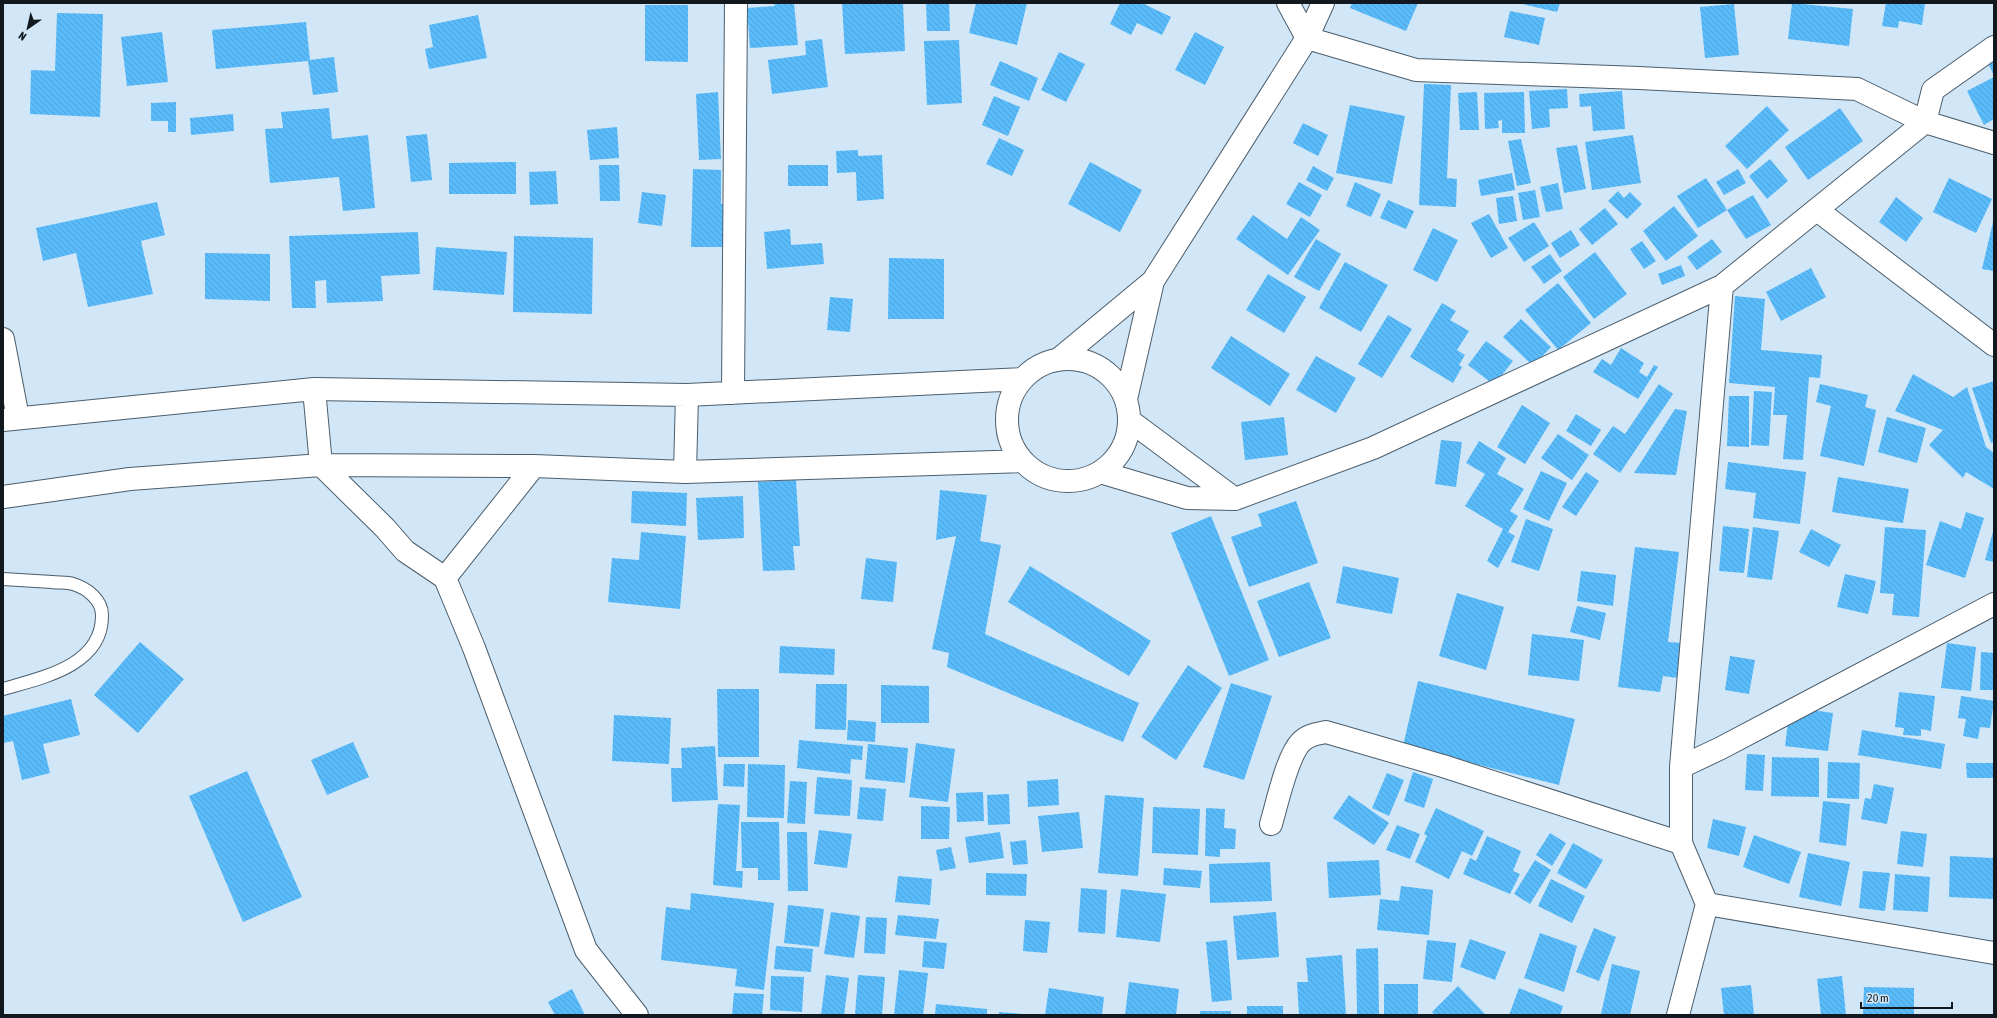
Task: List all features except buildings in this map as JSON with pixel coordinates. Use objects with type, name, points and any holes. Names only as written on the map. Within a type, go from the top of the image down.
[{"type":"street","points":[[733,393],[736,3]]},
{"type":"street","points":[[1288,3],[1307,38],[1416,70],[1639,78],[1857,89],[1925,122],[1994,143]]},
{"type":"street","points":[[1153,281],[1127,410],[1126,440],[1115,459],[1100,472],[1080,480],[1059,480],[1039,474],[1023,461],[1011,442],[1007,420],[1011,398],[1022,379],[1039,366],[1059,359],[1153,281],[1307,38],[1323,3]]},
{"type":"street","points":[[1100,472],[1187,498],[1235,499],[1374,448],[1722,286],[1925,122],[1933,90],[1994,46]]},
{"type":"street","points":[[1817,210],[1994,345]]},
{"type":"street","points":[[1678,1015],[1707,904],[1681,843],[1681,767],[1722,286]]},
{"type":"street","points":[[3,339],[11,419],[314,389],[687,395],[1022,379]]},
{"type":"street","points":[[1059,359],[1080,360],[1100,368],[1115,381],[1127,410],[1235,499]]},
{"type":"street","points":[[314,389],[321,465],[386,528],[405,550],[446,578],[474,648],[586,950],[637,1015]]},
{"type":"street","points":[[685,472],[687,395]]},
{"type":"street","points":[[3,497],[130,479],[321,465],[534,466],[685,472],[1023,461]]},
{"type":"street","points":[[446,578],[534,466]]},
{"type":"street","points":[[1681,767],[1721,748],[1994,604]]},
{"type":"street","points":[[1271,824],[1292,756],[1300,743],[1312,734],[1326,732],[1443,766],[1681,843]]},
{"type":"street","points":[[1707,904],[1994,953]]},
{"type":"lane","points":[[3,579],[73,583],[93,594],[102,609],[102,620],[99,634],[90,648],[75,663],[58,673],[3,689]]}]
